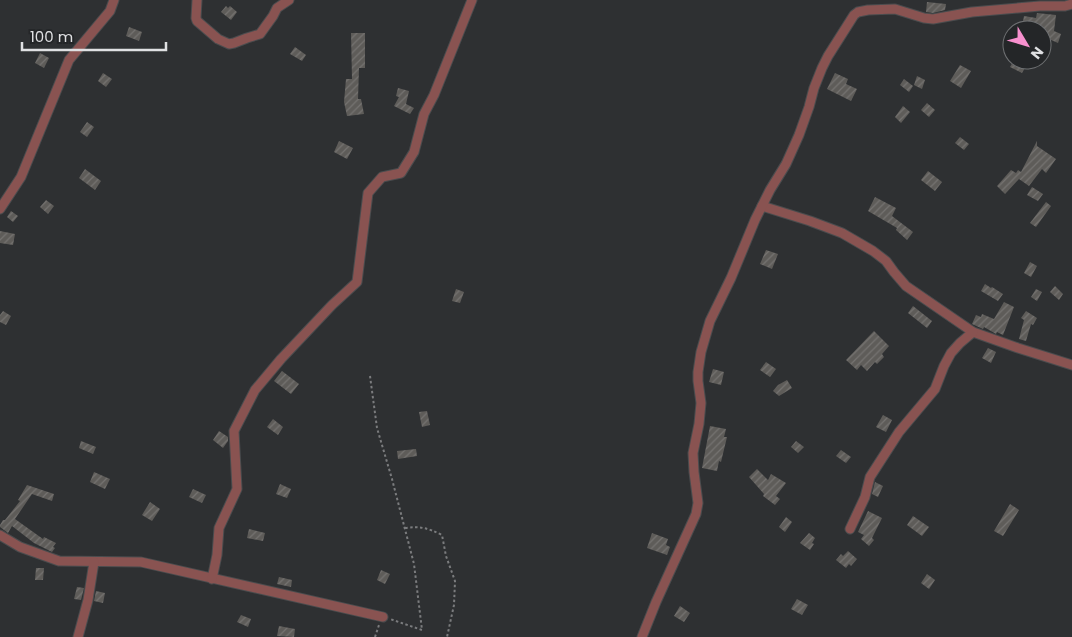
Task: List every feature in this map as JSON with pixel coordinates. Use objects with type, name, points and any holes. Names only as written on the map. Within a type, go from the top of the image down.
[{"type":"street","points":[[0,209],[21,177],[69,60],[110,11],[114,0]]},
{"type":"street","points":[[197,0],[197,21],[218,39],[232,44],[260,34],[277,8],[288,0]]},
{"type":"street","points":[[212,579],[218,555],[220,528],[237,489],[234,431],[255,390],[281,359],[332,305],[357,282],[368,192],[382,177],[401,173],[414,152],[424,114],[434,95],[472,0]]},
{"type":"street","points":[[642,637],[696,514],[698,503],[693,453],[699,424],[698,372],[701,352],[710,321],[762,206],[786,164],[799,135],[814,88],[828,56],[848,23],[858,12],[894,9],[933,19],[972,12],[1072,4]]},
{"type":"street","points":[[762,206],[842,233],[874,250],[886,261],[906,286],[973,332],[1072,365]]},
{"type":"street","points":[[850,528],[865,497],[870,477],[899,432],[935,389],[951,352],[973,332]]},
{"type":"street","points":[[0,535],[20,547],[58,561],[141,562],[382,617]]},
{"type":"street","points":[[78,637],[88,600],[94,562]]},
{"type":"path","points":[[370,376],[376,428],[392,479],[414,564],[422,630],[382,617],[375,637]]},
{"type":"path","points":[[405,528],[423,527],[442,535],[446,556],[455,581],[454,605],[447,637]]},
{"type":"building","points":[[927,2],[946,4],[945,10],[933,13],[926,12]]},
{"type":"building","points":[[226,6],[228,8],[230,6],[237,12],[231,20],[221,12]]},
{"type":"building","points":[[1037,13],[1056,15],[1054,31],[1061,34],[1058,43],[1052,40],[1052,20],[1023,20],[1024,16],[1036,18]]},
{"type":"building","points":[[129,27],[142,32],[139,41],[126,36]]},
{"type":"building","points":[[351,33],[365,33],[365,68],[359,68],[358,99],[361,99],[364,114],[347,116],[344,102],[346,79],[352,79]]},
{"type":"building","points":[[295,47],[306,55],[302,61],[290,54]]},
{"type":"building","points":[[40,53],[49,58],[44,68],[35,63]]},
{"type":"building","points":[[960,65],[971,71],[961,88],[950,81]]},
{"type":"building","points":[[103,73],[112,79],[106,87],[98,81]]},
{"type":"building","points":[[835,73],[848,79],[846,84],[857,89],[851,101],[827,89]]},
{"type":"building","points":[[917,76],[925,80],[922,89],[914,85]]},
{"type":"building","points":[[904,79],[913,86],[909,92],[900,85]]},
{"type":"building","points":[[398,88],[409,91],[406,104],[414,108],[410,114],[394,106],[399,97],[396,96]]},
{"type":"building","points":[[927,103],[935,110],[929,117],[921,110]]},
{"type":"building","points":[[903,106],[910,112],[901,123],[895,117]]},
{"type":"building","points":[[87,122],[94,127],[87,137],[80,132]]},
{"type":"building","points":[[960,137],[969,144],[964,150],[955,143]]},
{"type":"building","points":[[339,141],[353,148],[347,159],[334,152]]},
{"type":"building","points":[[1037,141],[1037,146],[1056,159],[1046,173],[1042,169],[1029,186],[1019,179],[1005,194],[997,186],[1011,170],[1016,173],[1018,170],[1021,172]]},
{"type":"building","points":[[85,169],[101,181],[95,190],[79,178]]},
{"type":"building","points":[[928,171],[942,182],[935,191],[921,180]]},
{"type":"building","points":[[1032,187],[1043,194],[1038,201],[1027,195]]},
{"type":"building","points":[[875,197],[896,208],[892,216],[913,232],[907,240],[896,230],[897,228],[868,211]]},
{"type":"building","points":[[46,200],[54,206],[48,214],[40,207]]},
{"type":"building","points":[[1046,202],[1051,206],[1036,227],[1030,223]]},
{"type":"building","points":[[11,211],[18,216],[13,222],[7,217]]},
{"type":"building","points":[[0,231],[15,234],[13,245],[0,243]]},
{"type":"building","points":[[766,250],[778,254],[772,269],[760,264]]},
{"type":"building","points":[[1030,262],[1037,266],[1031,277],[1024,273]]},
{"type":"building","points":[[985,284],[1003,294],[998,301],[981,291]]},
{"type":"building","points":[[1055,286],[1063,294],[1059,300],[1050,292]]},
{"type":"building","points":[[456,289],[464,292],[460,303],[452,301]]},
{"type":"building","points":[[1036,289],[1042,292],[1037,301],[1031,297]]},
{"type":"building","points":[[1004,302],[1014,307],[1003,335],[972,324],[976,315],[981,317],[982,314],[994,319]]},
{"type":"building","points":[[913,306],[932,321],[927,328],[908,313]]},
{"type":"building","points":[[3,311],[11,316],[6,325],[0,322],[0,315]]},
{"type":"building","points":[[1026,311],[1037,318],[1033,325],[1031,324],[1026,341],[1019,339],[1024,320],[1021,318]]},
{"type":"building","points":[[874,331],[889,346],[882,354],[884,357],[877,364],[875,362],[867,371],[861,365],[857,370],[846,360]]},
{"type":"building","points":[[988,348],[996,352],[991,363],[982,358]]},
{"type":"building","points":[[766,362],[776,369],[770,377],[760,370]]},
{"type":"building","points":[[713,369],[724,372],[721,385],[709,382]]},
{"type":"building","points":[[282,371],[299,384],[291,394],[274,381]]},
{"type":"building","points":[[787,380],[792,388],[779,396],[773,391],[778,385]]},
{"type":"building","points":[[427,411],[430,425],[422,427],[419,412]]},
{"type":"building","points":[[883,415],[892,420],[886,432],[876,427]]},
{"type":"building","points":[[273,419],[283,427],[278,435],[267,427]]},
{"type":"building","points":[[710,426],[726,429],[724,437],[727,437],[717,471],[702,468]]},
{"type":"building","points":[[219,431],[228,437],[228,441],[223,448],[213,440]]},
{"type":"building","points":[[81,441],[96,447],[93,454],[79,448]]},
{"type":"building","points":[[796,441],[804,447],[798,453],[791,447]]},
{"type":"building","points":[[416,449],[417,456],[398,459],[397,451]]},
{"type":"building","points":[[841,450],[851,457],[846,463],[836,456]]},
{"type":"building","points":[[757,469],[768,480],[771,474],[786,483],[776,496],[780,499],[775,505],[763,496],[764,494],[749,477]]},
{"type":"building","points":[[94,472],[110,479],[105,489],[90,482]]},
{"type":"building","points":[[875,482],[883,486],[878,497],[872,494]]},
{"type":"building","points":[[280,484],[291,489],[287,498],[276,494]]},
{"type":"building","points":[[27,485],[54,494],[52,501],[32,494],[15,519],[43,539],[44,537],[56,543],[52,552],[34,543],[12,526],[8,533],[0,527],[3,520],[20,501],[18,500]]},
{"type":"building","points":[[193,489],[206,495],[202,503],[189,497]]},
{"type":"building","points":[[150,502],[160,509],[152,521],[142,515]]},
{"type":"building","points":[[1010,504],[1019,510],[1003,536],[994,531]]},
{"type":"building","points":[[868,511],[882,518],[872,538],[874,540],[869,546],[861,539],[864,535],[858,532]]},
{"type":"building","points":[[913,516],[929,527],[922,536],[907,525]]},
{"type":"building","points":[[786,517],[792,522],[785,532],[779,527]]},
{"type":"building","points":[[249,529],[265,533],[263,541],[247,538]]},
{"type":"building","points":[[652,533],[668,539],[666,545],[670,547],[667,555],[647,548]]},
{"type":"building","points":[[809,533],[815,538],[810,550],[800,543]]},
{"type":"building","points":[[848,551],[857,559],[851,566],[849,564],[846,568],[836,560],[841,554],[843,556]]},
{"type":"building","points":[[36,568],[44,568],[43,580],[35,580]]},
{"type":"building","points":[[381,570],[390,574],[385,584],[377,580]]},
{"type":"building","points":[[927,574],[935,580],[929,589],[921,583]]},
{"type":"building","points":[[279,577],[292,580],[291,587],[277,584]]},
{"type":"building","points":[[77,587],[84,588],[81,600],[74,599]]},
{"type":"building","points":[[96,591],[105,593],[103,603],[94,601]]},
{"type":"building","points":[[797,599],[808,605],[802,615],[791,609]]},
{"type":"building","points":[[680,606],[690,613],[684,622],[674,616]]},
{"type":"building","points":[[241,615],[251,619],[248,627],[237,622]]},
{"type":"building","points":[[279,626],[295,629],[294,637],[277,636]]}]
